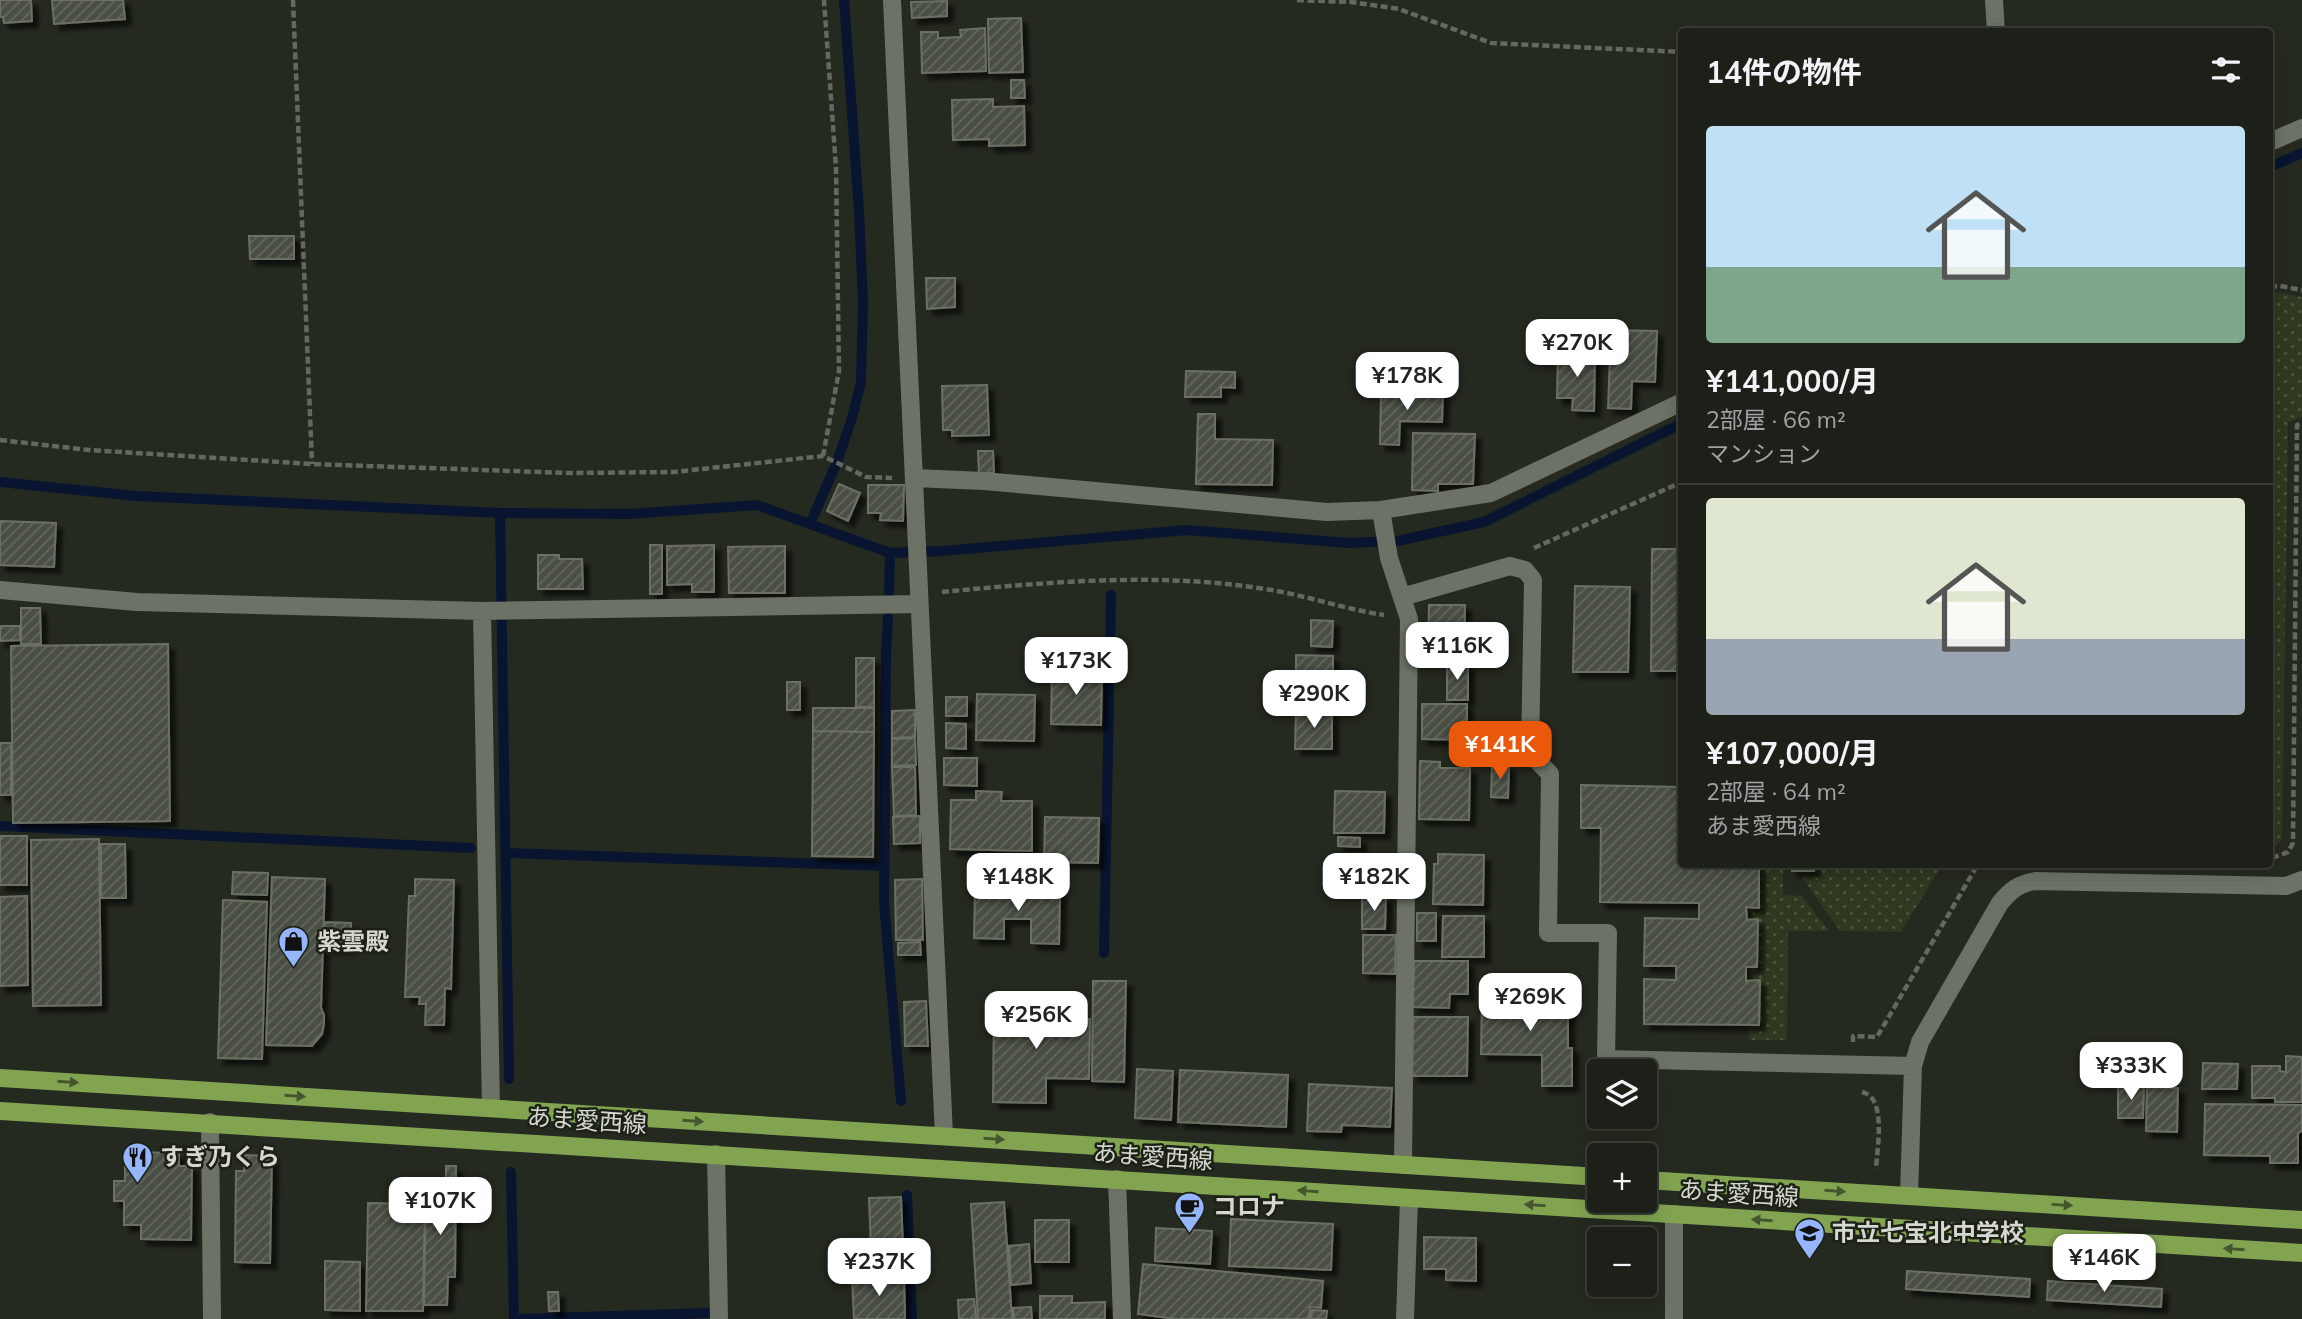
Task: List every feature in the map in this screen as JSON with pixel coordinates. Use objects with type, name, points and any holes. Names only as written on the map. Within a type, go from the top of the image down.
[{"type":"main road","name":"あま愛西線","points":[[0,1078],[1587,1176]]},
{"type":"main road","name":"あま愛西線","points":[[0,1111],[2302,1253]]},
{"type":"main road","name":"あま愛西線","points":[[1657,1181],[2302,1220]]},
{"type":"street","points":[[892,0],[944,1136]]},
{"type":"street","points":[[1994,0],[1996,28]]},
{"type":"street","points":[[2273,141],[2302,128]]},
{"type":"street","points":[[914,478],[984,481],[1327,512],[1381,510],[1491,493],[1678,404]]},
{"type":"street","points":[[1381,510],[1389,558],[1409,619],[1403,1165]]},
{"type":"street","points":[[1402,597],[1510,566],[1525,570],[1533,580],[1530,753],[1550,774],[1548,933],[1608,933],[1606,1059],[1913,1066]]},
{"type":"street","points":[[0,590],[137,602],[487,611],[919,599]]},
{"type":"street","points":[[487,611],[491,1108]]},
{"type":"street","points":[[1909,1196],[1913,1066],[1920,1042],[2000,903],[2020,884],[2035,881],[2286,886],[2302,880]]},
{"type":"street","points":[[210,1122],[212,1319]]},
{"type":"street","points":[[716,1154],[719,1319]]},
{"type":"street","points":[[1117,1180],[1122,1319]]},
{"type":"street","points":[[1405,1319],[1409,1198]]},
{"type":"street","points":[[1674,1214],[1674,1319]]},
{"type":"path","points":[[293,0],[312,464]]},
{"type":"path","points":[[824,0],[836,168],[839,371],[825,457]]},
{"type":"path","points":[[1297,0],[1350,2],[1399,9],[1491,43],[1678,52]]},
{"type":"path","points":[[2273,287],[2302,290]]},
{"type":"path","points":[[2273,858],[2288,852],[2293,843],[2299,483],[2297,425],[2302,424]]},
{"type":"path","points":[[0,440],[89,450],[312,464],[569,473],[674,472],[825,457],[866,477],[914,478]]},
{"type":"path","points":[[1533,548],[1678,484]]},
{"type":"path","points":[[919,599],[1028,584],[1113,580],[1210,583],[1266,589],[1357,611],[1409,619]]},
{"type":"green space","points":[[2273,294],[2302,297],[2302,417],[2288,422],[2282,839],[2276,846],[2273,846]]},
{"type":"green space","points":[[1761,868],[1783,868],[1783,895],[1802,896],[1829,931],[1788,931],[1787,1040],[1749,1040],[1749,1026],[1760,1026],[1760,980],[1747,980],[1747,968],[1759,967],[1759,919],[1747,919],[1747,908],[1760,908]]},
{"type":"green space","points":[[1815,868],[1940,868],[1901,932],[1840,931],[1799,873],[1814,873]]},
{"type":"building","points":[[0,0],[31,0],[32,21],[4,23],[3,17],[0,17]]},
{"type":"building","points":[[52,0],[123,0],[125,19],[54,24]]},
{"type":"building","points":[[947,1],[947,16],[912,18],[911,2]]},
{"type":"building","points":[[1021,18],[1023,72],[989,73],[988,19]]},
{"type":"building","points":[[985,28],[986,71],[922,73],[921,32],[938,32],[938,38],[961,37],[960,30]]},
{"type":"building","points":[[1011,80],[1024,80],[1025,98],[1011,98]]},
{"type":"building","points":[[993,99],[993,107],[1024,106],[1025,145],[989,146],[989,139],[953,140],[952,100]]},
{"type":"building","points":[[249,236],[294,236],[294,259],[250,259]]},
{"type":"building","points":[[926,278],[955,278],[955,307],[927,309]]},
{"type":"building","points":[[1611,330],[1657,331],[1655,382],[1632,381],[1631,409],[1608,408]]},
{"type":"building","points":[[1558,351],[1595,352],[1594,411],[1572,410],[1573,398],[1557,398]]},
{"type":"building","points":[[1186,371],[1235,372],[1235,388],[1221,387],[1221,397],[1185,397]]},
{"type":"building","points":[[987,385],[989,435],[952,436],[952,430],[943,430],[942,386]]},
{"type":"building","points":[[1381,392],[1443,393],[1442,422],[1400,421],[1399,445],[1380,444]]},
{"type":"building","points":[[1198,414],[1215,414],[1215,439],[1273,440],[1272,485],[1196,484]]},
{"type":"building","points":[[1413,433],[1475,434],[1473,484],[1438,484],[1438,491],[1412,490]]},
{"type":"building","points":[[978,451],[993,451],[994,473],[979,474]]},
{"type":"building","points":[[839,484],[860,493],[848,521],[827,511]]},
{"type":"building","points":[[868,485],[904,485],[903,521],[880,520],[881,513],[868,513]]},
{"type":"building","points":[[0,521],[56,523],[54,567],[0,565]]},
{"type":"building","points":[[650,545],[662,545],[662,594],[650,594]]},
{"type":"building","points":[[714,545],[714,592],[692,592],[692,584],[667,585],[667,546]]},
{"type":"building","points":[[785,546],[785,593],[729,593],[728,547]]},
{"type":"building","points":[[1652,549],[1678,549],[1678,671],[1651,671]]},
{"type":"building","points":[[538,555],[582,559],[583,589],[538,589]]},
{"type":"building","points":[[1575,586],[1630,587],[1628,672],[1573,672]]},
{"type":"building","points":[[1429,605],[1465,605],[1464,658],[1428,657]]},
{"type":"building","points":[[21,608],[40,608],[41,644],[21,644]]},
{"type":"building","points":[[1311,620],[1333,621],[1332,647],[1311,646]]},
{"type":"building","points":[[0,626],[20,626],[20,640],[0,641]]},
{"type":"building","points":[[168,644],[170,821],[13,823],[11,646]]},
{"type":"building","points":[[1296,655],[1333,656],[1333,696],[1296,696]]},
{"type":"building","points":[[856,658],[874,658],[874,707],[856,707]]},
{"type":"building","points":[[1447,663],[1468,663],[1468,700],[1447,700]]},
{"type":"building","points":[[1052,670],[1102,671],[1101,725],[1051,724]]},
{"type":"building","points":[[787,682],[800,682],[800,710],[787,710]]},
{"type":"building","points":[[977,694],[1035,695],[1034,741],[976,740]]},
{"type":"building","points":[[946,697],[967,697],[967,716],[946,716]]},
{"type":"building","points":[[1422,704],[1467,704],[1467,740],[1422,739]]},
{"type":"building","points":[[813,708],[874,708],[874,732],[813,731]]},
{"type":"building","points":[[915,710],[915,737],[892,738],[892,711]]},
{"type":"building","points":[[1296,710],[1332,711],[1332,749],[1295,749]]},
{"type":"building","points":[[946,723],[966,724],[966,749],[946,748]]},
{"type":"building","points":[[813,731],[874,732],[873,857],[812,856]]},
{"type":"building","points":[[915,738],[916,765],[892,766],[892,739]]},
{"type":"building","points":[[0,743],[11,743],[11,795],[0,795]]},
{"type":"building","points":[[944,758],[977,758],[977,786],[944,785]]},
{"type":"building","points":[[1420,761],[1440,762],[1440,768],[1470,768],[1469,820],[1419,819]]},
{"type":"building","points":[[1492,765],[1509,765],[1508,798],[1491,797]]},
{"type":"building","points":[[892,767],[915,767],[916,815],[894,816]]},
{"type":"building","points":[[1581,785],[1678,787],[1678,868],[1759,868],[1759,908],[1746,907],[1747,920],[1758,919],[1757,967],[1746,967],[1746,981],[1760,980],[1759,1025],[1644,1024],[1644,979],[1676,980],[1676,966],[1644,966],[1645,918],[1699,919],[1699,903],[1600,902],[1601,828],[1581,828]]},
{"type":"building","points":[[976,791],[1002,792],[1001,801],[1032,801],[1032,851],[950,849],[951,800],[976,800]]},
{"type":"building","points":[[1335,791],[1385,792],[1384,833],[1334,833]]},
{"type":"building","points":[[920,816],[920,843],[894,844],[893,817]]},
{"type":"building","points":[[1045,817],[1099,818],[1098,863],[1044,862]]},
{"type":"building","points":[[0,836],[27,836],[27,885],[0,885]]},
{"type":"building","points":[[1338,837],[1360,838],[1360,847],[1338,846]]},
{"type":"building","points":[[99,839],[101,1005],[33,1006],[31,840]]},
{"type":"building","points":[[101,844],[125,844],[126,898],[101,898]]},
{"type":"building","points":[[1438,854],[1484,855],[1483,905],[1433,904],[1434,864],[1438,864]]},
{"type":"building","points":[[1792,868],[1814,868],[1814,871],[1792,871]]},
{"type":"building","points":[[233,872],[268,873],[267,895],[232,894]]},
{"type":"building","points":[[272,877],[325,879],[321,1008],[324,1024],[322,1034],[312,1046],[266,1045]]},
{"type":"building","points":[[415,879],[454,880],[451,989],[445,988],[444,1025],[425,1025],[426,1004],[419,1004],[420,997],[405,997],[409,896],[415,896]]},
{"type":"building","points":[[922,879],[923,940],[896,940],[895,880]]},
{"type":"building","points":[[975,889],[1060,891],[1059,944],[1031,943],[1031,919],[1004,919],[1004,939],[974,938]]},
{"type":"building","points":[[27,896],[28,985],[0,986],[0,897]]},
{"type":"building","points":[[1362,897],[1386,897],[1385,929],[1362,929]]},
{"type":"building","points":[[223,900],[267,902],[262,1059],[218,1058]]},
{"type":"building","points":[[1417,913],[1436,913],[1436,941],[1417,941]]},
{"type":"building","points":[[1443,916],[1484,916],[1484,957],[1442,957]]},
{"type":"building","points":[[324,922],[351,923],[350,948],[324,947]]},
{"type":"building","points":[[1363,935],[1396,935],[1395,974],[1363,973]]},
{"type":"building","points":[[920,942],[921,955],[898,955],[898,943]]},
{"type":"building","points":[[1414,961],[1468,961],[1468,994],[1450,994],[1449,1008],[1413,1007]]},
{"type":"building","points":[[1093,981],[1126,981],[1124,1082],[1092,1081]]},
{"type":"building","points":[[1482,996],[1568,997],[1568,1048],[1572,1048],[1572,1086],[1542,1086],[1542,1055],[1481,1054]]},
{"type":"building","points":[[926,1001],[928,1046],[905,1046],[904,1002]]},
{"type":"building","points":[[994,1002],[1053,1003],[1053,1019],[1090,1019],[1089,1079],[1046,1078],[1046,1103],[993,1102]]},
{"type":"building","points":[[1413,1017],[1468,1017],[1467,1076],[1412,1076]]},
{"type":"building","points":[[2286,1056],[2302,1057],[2302,1102],[2275,1102],[2275,1098],[2252,1098],[2252,1066],[2280,1066],[2280,1071],[2286,1072]]},
{"type":"building","points":[[2203,1063],[2238,1064],[2237,1089],[2202,1089]]},
{"type":"building","points":[[1137,1069],[1173,1071],[1171,1120],[1135,1118]]},
{"type":"building","points":[[1180,1070],[1288,1075],[1286,1127],[1178,1122]]},
{"type":"building","points":[[1309,1084],[1392,1088],[1390,1127],[1342,1125],[1341,1132],[1307,1131]]},
{"type":"building","points":[[2118,1085],[2144,1086],[2143,1118],[2118,1118]]},
{"type":"building","points":[[2147,1087],[2178,1088],[2177,1132],[2146,1131]]},
{"type":"building","points":[[2205,1104],[2302,1105],[2298,1163],[2270,1163],[2270,1156],[2204,1155]]},
{"type":"building","points":[[125,1152],[179,1153],[179,1166],[192,1166],[191,1240],[141,1239],[141,1225],[124,1225],[124,1201],[114,1201],[114,1181],[125,1181]]},
{"type":"building","points":[[245,1155],[272,1156],[270,1263],[235,1262],[236,1171],[244,1171]]},
{"type":"building","points":[[446,1166],[456,1166],[455,1277],[448,1277],[447,1305],[424,1305],[426,1179],[446,1179]]},
{"type":"building","points":[[901,1197],[904,1274],[872,1275],[869,1198]]},
{"type":"building","points":[[1004,1202],[1012,1319],[978,1319],[971,1204]]},
{"type":"building","points":[[368,1203],[425,1204],[423,1311],[366,1311]]},
{"type":"building","points":[[1231,1219],[1333,1224],[1331,1270],[1229,1266]]},
{"type":"building","points":[[1035,1220],[1069,1220],[1069,1262],[1035,1262]]},
{"type":"building","points":[[1156,1228],[1212,1231],[1210,1264],[1155,1261]]},
{"type":"building","points":[[1424,1237],[1476,1238],[1476,1281],[1446,1280],[1446,1269],[1424,1269]]},
{"type":"building","points":[[1029,1244],[1031,1283],[1011,1285],[1009,1246]]},
{"type":"building","points":[[325,1261],[360,1262],[360,1311],[325,1310]]},
{"type":"building","points":[[1143,1264],[1323,1281],[1321,1308],[1310,1307],[1309,1319],[1176,1319],[1138,1314]]},
{"type":"building","points":[[1907,1271],[2030,1279],[2029,1297],[1906,1289]]},
{"type":"building","points":[[904,1275],[905,1319],[854,1319],[852,1278]]},
{"type":"building","points":[[2048,1281],[2162,1289],[2161,1307],[2047,1300]]},
{"type":"building","points":[[548,1292],[558,1292],[559,1311],[549,1311]]},
{"type":"building","points":[[1040,1296],[1072,1296],[1072,1303],[1105,1302],[1105,1319],[1040,1319]]},
{"type":"building","points":[[974,1299],[976,1319],[959,1319],[958,1300]]},
{"type":"building","points":[[1031,1307],[1032,1319],[1014,1319],[1013,1308]]},
{"type":"building","points":[[1312,1310],[1327,1311],[1326,1319],[1311,1319]]},
{"type":"waterway","points":[[810,524],[837,462],[861,382],[863,302],[859,211],[844,0]]},
{"type":"waterway","points":[[2273,166],[2302,153]]},
{"type":"waterway","points":[[0,482],[136,496],[500,513],[628,514],[757,505],[890,553],[1187,530],[1349,543],[1397,541],[1484,522],[1678,425]]},
{"type":"waterway","points":[[500,513],[509,1079]]},
{"type":"waterway","points":[[889,592],[890,553]]},
{"type":"waterway","points":[[1104,953],[1111,595]]},
{"type":"waterway","points":[[888,617],[884,903],[901,1101]]},
{"type":"waterway","points":[[0,826],[471,848]]},
{"type":"waterway","points":[[506,853],[884,866]]},
{"type":"waterway","points":[[511,1172],[514,1319]]},
{"type":"waterway","points":[[907,1195],[912,1319]]},
{"type":"waterway","points":[[516,1319],[708,1313]]},
{"type":"place","name":"紫雲殿","points":[[294,969]]},
{"type":"place","name":"すぎ乃くら","points":[[137,1184]]},
{"type":"place","name":"コロナ","points":[[1190,1234]]},
{"type":"place","name":"市立七宝北中学校","points":[[1809,1260]]}]
